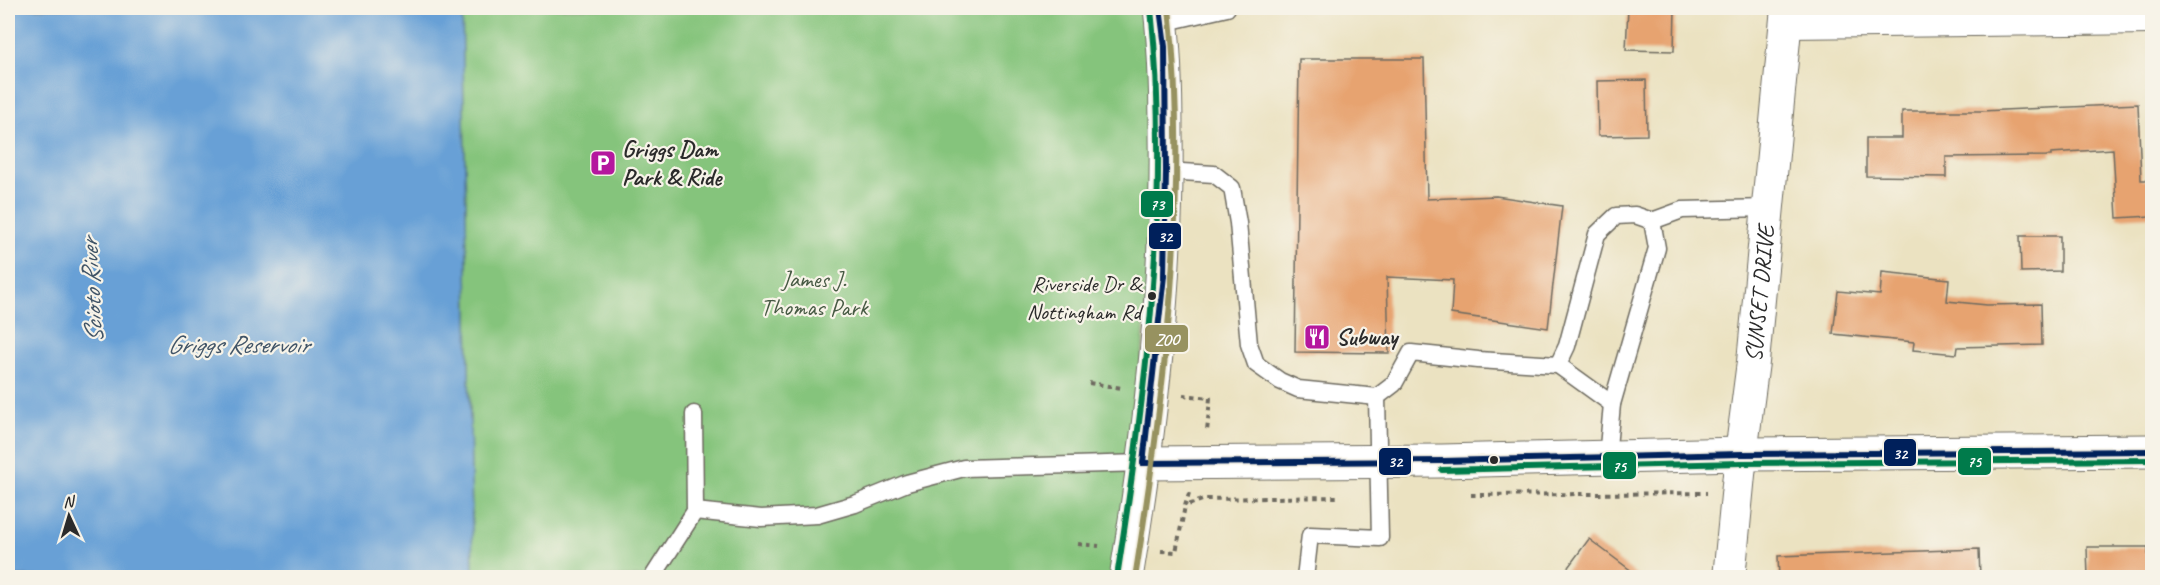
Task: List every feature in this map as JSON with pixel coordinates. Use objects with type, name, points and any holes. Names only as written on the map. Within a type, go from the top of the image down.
[{"type":"street","points":[[1126,578],[1143,463],[1164,276],[1165,46],[1161,15]]},
{"type":"street","points":[[1786,15],[2152,18]]},
{"type":"street","name":"SUNSET DRIVE","points":[[1729,578],[1753,362],[1786,15]]},
{"type":"street","points":[[1143,463],[1378,462],[1741,454],[2152,451]]},
{"type":"lane","points":[[1161,15],[1227,8]]},
{"type":"lane","points":[[1166,171],[1215,174],[1232,188],[1238,223],[1249,344],[1256,364],[1280,381],[1298,389],[1377,397],[1394,384],[1411,353],[1478,360],[1558,364],[1612,404]]},
{"type":"lane","points":[[1558,364],[1567,346],[1597,234],[1616,216],[1635,215],[1652,221],[1682,210],[1768,208]]},
{"type":"lane","points":[[1607,458],[1612,404],[1657,248],[1652,221]]},
{"type":"lane","points":[[1305,578],[1310,535],[1380,538],[1377,397]]},
{"type":"lane","points":[[652,578],[695,511],[694,414]]},
{"type":"lane","points":[[695,511],[761,518],[817,515],[855,504],[907,483],[964,468],[1143,463]]},
{"type":"green space","name":"James J. Thomas Park","points":[[462,8],[1160,8],[1165,47],[1126,577],[473,577]]},
{"type":"water","name":"Griggs Reservoir","points":[[8,8],[462,8],[473,577],[8,577]]},
{"type":"building","points":[[1628,8],[1675,8],[1674,51],[1626,50]]},
{"type":"building","points":[[1299,59],[1424,59],[1427,199],[1496,196],[1562,206],[1548,328],[1451,314],[1453,280],[1387,277],[1389,353],[1295,352]]},
{"type":"building","points":[[1646,80],[1647,135],[1598,136],[1597,81]]},
{"type":"building","points":[[2138,104],[2141,180],[2152,180],[2152,216],[2117,218],[2113,149],[2051,153],[2051,156],[1946,157],[1946,177],[1866,176],[1866,138],[1902,138],[1902,111],[1981,111]]},
{"type":"building","points":[[2020,236],[2060,236],[2060,271],[2021,272]]},
{"type":"building","points":[[1882,272],[1949,279],[1947,301],[1987,305],[2041,304],[2042,345],[1958,347],[1957,354],[1913,350],[1914,342],[1833,334],[1838,291],[1880,295]]},
{"type":"building","points":[[1589,539],[1641,578],[1560,578]]},
{"type":"building","points":[[2087,547],[2148,547],[2148,578],[2088,578]]},
{"type":"building","points":[[1979,549],[1980,578],[1779,578],[1778,556]]},
{"type":"transit line","name":"32","points":[[1143,463],[1164,276],[1165,47],[1160,8]]},
{"type":"transit line","name":"ZOO","points":[[1135,578],[1156,436],[1171,293],[1176,150],[1175,79],[1169,8]]},
{"type":"transit line","name":"73","points":[[1117,577],[1146,365],[1157,222],[1158,151],[1151,9]]},
{"type":"transit line","name":"32","points":[[1143,463],[1442,461],[1741,454],[2152,451]]},
{"type":"transit line","name":"75","points":[[1442,470],[1741,463],[2152,460]]},
{"type":"place","name":"Griggs Dam Park & Ride","points":[[603,163]]},
{"type":"place","name":"Riverside Dr & Nottingham Rd","points":[[1152,296]]},
{"type":"place","name":"Subway","points":[[1317,337]]},
{"type":"water label","name":"Scioto River","points":[[91,291]]}]
